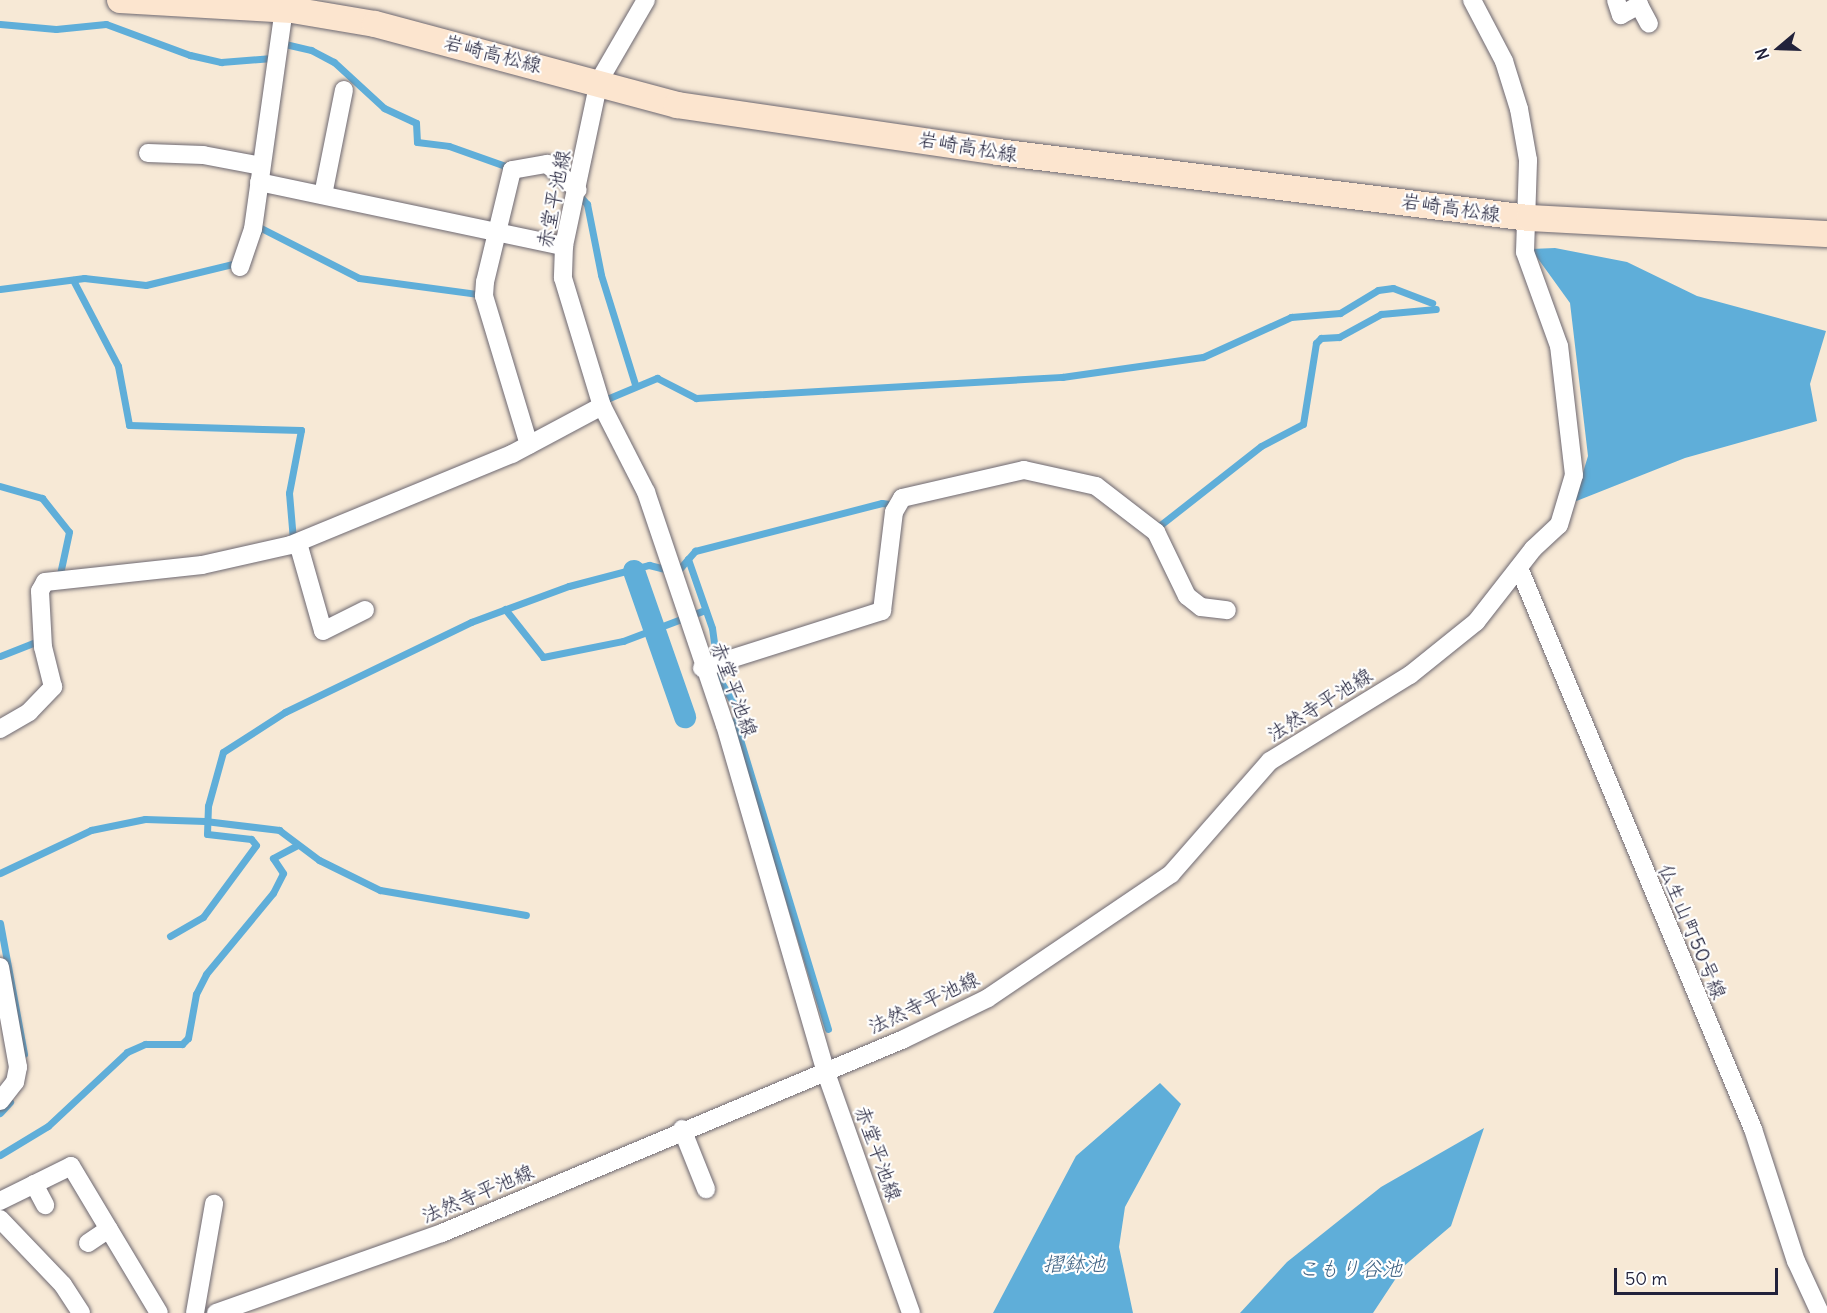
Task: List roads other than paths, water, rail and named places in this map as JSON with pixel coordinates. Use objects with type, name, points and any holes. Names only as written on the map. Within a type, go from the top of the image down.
[{"type":"main road","name":"岩崎高松線","points":[[120,0],[284,9],[375,24],[600,81],[677,105],[998,152],[1529,218],[1827,234]]},
{"type":"street","name":"赤堂平池線","points":[[646,0],[600,81],[564,246],[563,278],[575,330],[602,406],[646,492],[702,668],[742,779],[825,1070],[911,1313]]},
{"type":"street","name":"法然寺平池線","points":[[222,1312],[376,1260],[825,1070],[988,998],[1140,900],[1178,867],[1270,761],[1410,675],[1476,622],[1533,549],[1558,525],[1574,475],[1559,346],[1525,252],[1529,218],[1519,109],[1504,61],[1472,0]]},
{"type":"street","points":[[1616,0],[1620,15],[1639,5],[1649,24]]},
{"type":"street","points":[[240,267],[260,174],[284,9]]},
{"type":"street","points":[[322,195],[344,90]]},
{"type":"street","points":[[148,153],[203,154],[322,195],[564,246]]},
{"type":"street","points":[[529,445],[484,296],[496,231],[512,170],[547,164],[578,190]]},
{"type":"street","points":[[0,729],[29,712],[53,687],[43,647],[40,591],[45,582],[202,565],[298,543],[529,445],[602,406]]},
{"type":"street","points":[[702,668],[882,611],[894,512],[902,498],[1024,470],[1096,486],[1156,532],[1187,596],[1201,607],[1227,610]]},
{"type":"street","points":[[298,543],[323,631],[365,610]]},
{"type":"street","name":"仏生山町50号線","points":[[1519,568],[1753,1129],[1796,1261],[1820,1313]]},
{"type":"street","points":[[0,967],[18,1067],[15,1082],[0,1101]]},
{"type":"street","points":[[682,1129],[706,1189]]},
{"type":"street","points":[[0,1201],[71,1166],[159,1313]]},
{"type":"street","points":[[34,1184],[45,1205]]},
{"type":"street","points":[[195,1313],[213,1204]]},
{"type":"street","points":[[0,1219],[63,1285],[81,1313]]},
{"type":"street","points":[[88,1243],[109,1229]]},
{"type":"water","points":[[1555,248],[1627,262],[1697,296],[1826,331],[1810,384],[1817,421],[1685,458],[1574,502],[1588,456],[1570,303],[1531,249]]},
{"type":"water","name":"摺鉢池","points":[[1160,1083],[1181,1104],[1125,1207],[1119,1247],[1133,1313],[993,1313],[1076,1156]]},
{"type":"water","name":"こもり谷池","points":[[1484,1128],[1451,1226],[1404,1266],[1373,1313],[1240,1313],[1287,1262],[1381,1187]]},
{"type":"waterway","points":[[0,24],[56,29],[106,24],[190,55],[221,62],[272,58]]},
{"type":"waterway","points":[[282,48],[285,44],[311,50],[334,62],[384,108],[416,123],[417,142],[449,146],[511,168]]},
{"type":"waterway","points":[[577,193],[587,204],[601,275],[635,384]]},
{"type":"waterway","points":[[258,232],[259,227],[359,278],[484,295]]},
{"type":"waterway","points":[[0,289],[84,278],[146,285],[240,262]]},
{"type":"waterway","points":[[73,280],[118,366],[129,425],[301,430],[289,493],[293,540]]},
{"type":"waterway","points":[[602,401],[657,378],[696,398],[1062,377],[1203,357],[1291,317],[1340,313],[1378,290],[1393,288],[1432,303]]},
{"type":"waterway","points":[[1154,530],[1261,446],[1303,424],[1316,343],[1321,338],[1339,337],[1381,314],[1436,309]]},
{"type":"waterway","points":[[0,486],[42,498],[69,532],[60,574]]},
{"type":"waterway","points":[[828,1029],[735,722],[739,712],[719,679],[712,628],[688,559],[695,551],[882,503],[896,505]]},
{"type":"waterway","points":[[170,936],[203,917],[256,845],[251,839],[207,834],[208,806],[223,752],[285,712],[471,622],[569,586],[649,565],[677,572],[688,559]]},
{"type":"waterway","points":[[634,571],[685,717]]},
{"type":"waterway","points":[[505,609],[543,657],[623,641],[705,610]]},
{"type":"waterway","points":[[0,656],[38,641]]},
{"type":"waterway","points":[[0,873],[91,830],[145,819],[205,821],[279,830],[319,860],[380,890],[526,915]]},
{"type":"waterway","points":[[0,1155],[48,1126],[127,1052],[145,1044],[182,1044],[188,1038],[196,994],[206,974],[273,893],[283,873],[273,858],[297,845]]},
{"type":"waterway","points":[[0,923],[24,1054]]},
{"type":"waterway","points":[[0,1113],[10,1102]]}]
